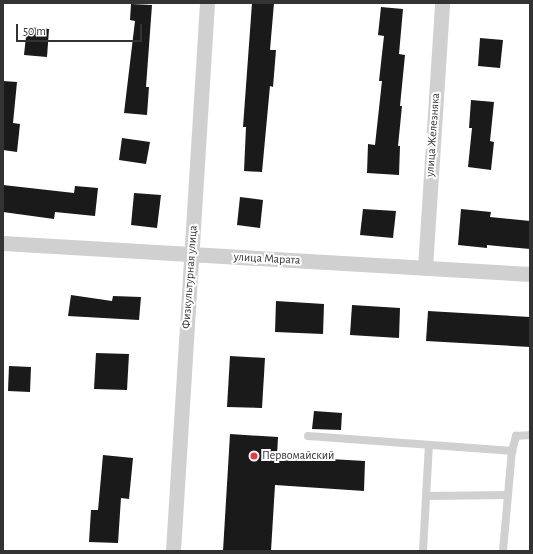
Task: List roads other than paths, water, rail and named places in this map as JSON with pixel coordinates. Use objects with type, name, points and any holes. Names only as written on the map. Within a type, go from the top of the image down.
[{"type":"street","name":"Физкультурная улица","points":[[173,551],[207,3]]},
{"type":"street","name":"улица Железняка","points":[[425,268],[442,3]]},
{"type":"street","name":"улица Марата","points":[[3,244],[530,274]]},
{"type":"lane","points":[[503,551],[512,451],[516,436],[530,435]]},
{"type":"lane","points":[[308,436],[512,451]]},
{"type":"lane","points":[[423,551],[429,445]]},
{"type":"lane","points":[[427,496],[508,495]]},
{"type":"place","name":"Первомайский","points":[[254,456]]}]
